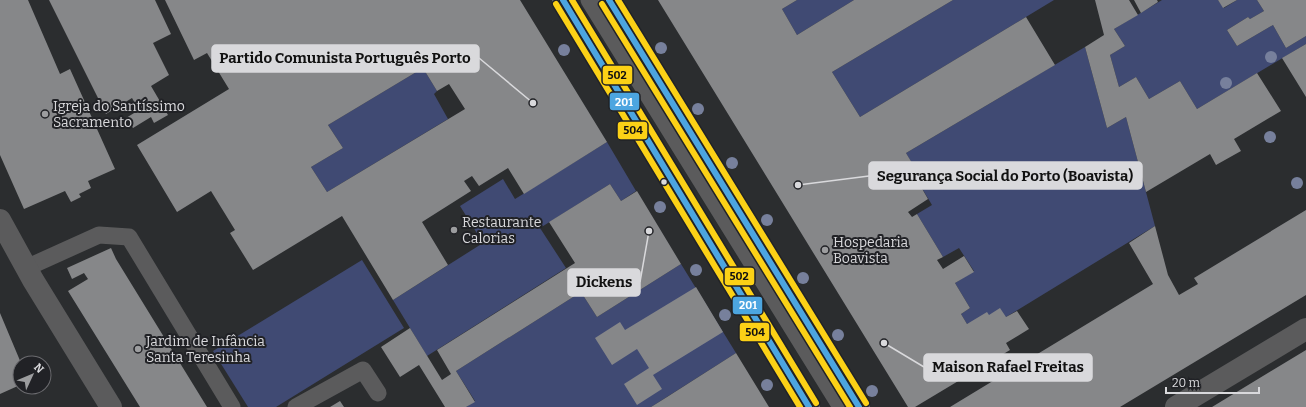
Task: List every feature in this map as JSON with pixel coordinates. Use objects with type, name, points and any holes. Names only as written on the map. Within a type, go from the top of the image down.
[{"type":"main road","points":[[563,0],[809,407]]},
{"type":"main road","points":[[609,0],[859,407]]},
{"type":"street","points":[[0,220],[26,268],[111,407]]},
{"type":"street","points":[[1176,407],[1306,328]]},
{"type":"lane","points":[[589,0],[841,407]]},
{"type":"lane","points":[[26,268],[98,235],[129,236],[232,407]]},
{"type":"lane","points":[[296,407],[363,370],[378,393]]},
{"type":"shaded area","points":[[797,0],[854,0],[797,35],[782,9]]},
{"type":"shaded area","points":[[953,0],[1054,0],[860,117],[832,72]]},
{"type":"shaded area","points":[[1162,0],[1218,0],[1224,8],[1237,0],[1257,0],[1264,11],[1250,19],[1248,17],[1227,30],[1237,46],[1273,25],[1286,48],[1306,36],[1306,44],[1197,109],[1180,81],[1149,99],[1136,77],[1119,87],[1110,55],[1125,46],[1114,29]]},
{"type":"shaded area","points":[[1085,47],[1107,128],[1126,117],[1155,226],[1006,317],[989,315],[967,324],[961,314],[970,308],[955,283],[974,271],[959,248],[943,257],[917,214],[932,205],[917,180],[920,178],[906,153]]},
{"type":"shaded area","points":[[423,68],[437,91],[434,94],[448,119],[327,192],[311,167],[343,148],[328,125]]},
{"type":"shaded area","points":[[607,142],[636,191],[621,201],[610,184],[540,228],[566,268],[427,356],[393,300],[483,243],[460,206],[503,179],[515,199]]},
{"type":"shaded area","points":[[362,260],[404,328],[276,407],[248,407],[213,351]]},
{"type":"shaded area","points":[[681,264],[736,353],[651,407],[466,407],[475,401],[456,371],[581,292],[597,317]]},
{"type":"building","name":"Igreja do Santíssimo Sacramento","points":[[0,0],[28,0],[60,74],[70,69],[115,169],[88,181],[91,188],[79,194],[81,197],[71,202],[65,191],[24,209],[0,155]]},
{"type":"building","points":[[49,0],[155,0],[171,34],[153,43],[169,75],[151,86],[168,115],[154,123],[151,117],[133,128],[126,118],[139,110],[132,98],[106,114]]},
{"type":"building","points":[[165,0],[520,0],[607,142],[524,194],[508,168],[479,186],[472,176],[464,181],[471,191],[422,222],[448,265],[393,300],[342,216],[253,270],[230,233],[235,230],[211,191],[177,212],[137,145],[229,89],[207,53],[194,60]],"holes":[[[423,68],[437,91],[449,84],[465,109],[327,192],[311,167],[343,148],[328,125]]]},
{"type":"building","points":[[658,0],[797,0],[782,9],[797,35],[854,0],[953,0],[832,72],[860,117],[1026,17],[1055,65],[906,153],[921,178],[917,180],[928,199],[908,212],[912,217],[917,214],[943,257],[937,260],[943,269],[964,256],[974,272],[955,283],[970,308],[961,314],[967,324],[987,312],[989,315],[1000,308],[1006,317],[1017,311],[1029,329],[1006,343],[1010,350],[915,407],[908,407]]},
{"type":"building","points":[[1095,0],[1129,0],[1138,15],[1114,29],[1125,46],[1110,55],[1119,87],[1136,77],[1149,99],[1180,81],[1197,109],[1257,73],[1281,111],[1234,139],[1241,151],[1216,165],[1210,154],[1146,192],[1126,117],[1107,128],[1085,47],[1104,35]]},
{"type":"building","points":[[1134,0],[1157,0],[1158,2],[1141,13]]},
{"type":"building","points":[[1218,0],[1237,0],[1223,8]]},
{"type":"building","points":[[1257,0],[1306,0],[1306,36],[1286,48],[1273,25],[1237,46],[1227,30],[1248,17],[1250,19],[1264,11]]},
{"type":"building","points":[[1306,44],[1306,97],[1282,58]]},
{"type":"building","points":[[610,184],[621,201],[637,191],[681,264],[597,317],[581,292],[456,371],[475,402],[466,407],[445,407],[419,365],[400,377],[381,347],[410,328],[442,380],[451,374],[437,350],[575,263],[549,222]]},
{"type":"building","points":[[1306,210],[1306,295],[1120,407],[950,407],[1153,284],[1129,243],[1155,226],[1168,275],[1179,295],[1198,284],[1194,278]]},
{"type":"building","name":"Jardim de Infância Santa Teresinha","points":[[111,248],[116,259],[207,407],[140,407],[68,291],[88,279],[84,273],[72,279],[67,268]]},
{"type":"building","points":[[696,287],[723,332],[653,375],[662,389],[637,405],[624,384],[649,368],[637,349],[612,365],[595,338],[620,322],[625,330]]},
{"type":"building","points":[[0,313],[18,355],[12,355],[12,389],[0,394]]},
{"type":"building","points":[[1306,350],[1306,407],[1212,407]]},
{"type":"building","points":[[736,353],[769,407],[651,407],[667,397]]},
{"type":"building","points":[[340,401],[344,407],[330,407]]},
{"type":"transit line","name":"201","points":[[563,0],[809,407]]},
{"type":"transit line","name":"502","points":[[572,0],[816,403]]},
{"type":"transit line","name":"201","points":[[609,0],[859,407]]},
{"type":"transit line","name":"502","points":[[618,0],[866,403]]},
{"type":"transit line","name":"504","points":[[556,4],[800,407]]},
{"type":"transit line","name":"504","points":[[602,4],[850,407]]},
{"type":"place","name":"Partido Comunista Português Porto","points":[[533,103]]},
{"type":"place","name":"Igreja do Santíssimo Sacramento","points":[[45,114]]},
{"type":"place","name":"Segurança Social do Porto (Boavista)","points":[[798,185]]},
{"type":"place","name":"Restaurante Calorias","points":[[454,230]]},
{"type":"place","name":"Dickens","points":[[649,231]]},
{"type":"place","name":"Hospedaria Boavista","points":[[825,250]]},
{"type":"place","name":"Maison Rafael Freitas","points":[[884,343]]},
{"type":"place","name":"Jardim de Infância Santa Teresinha","points":[[138,349]]}]
